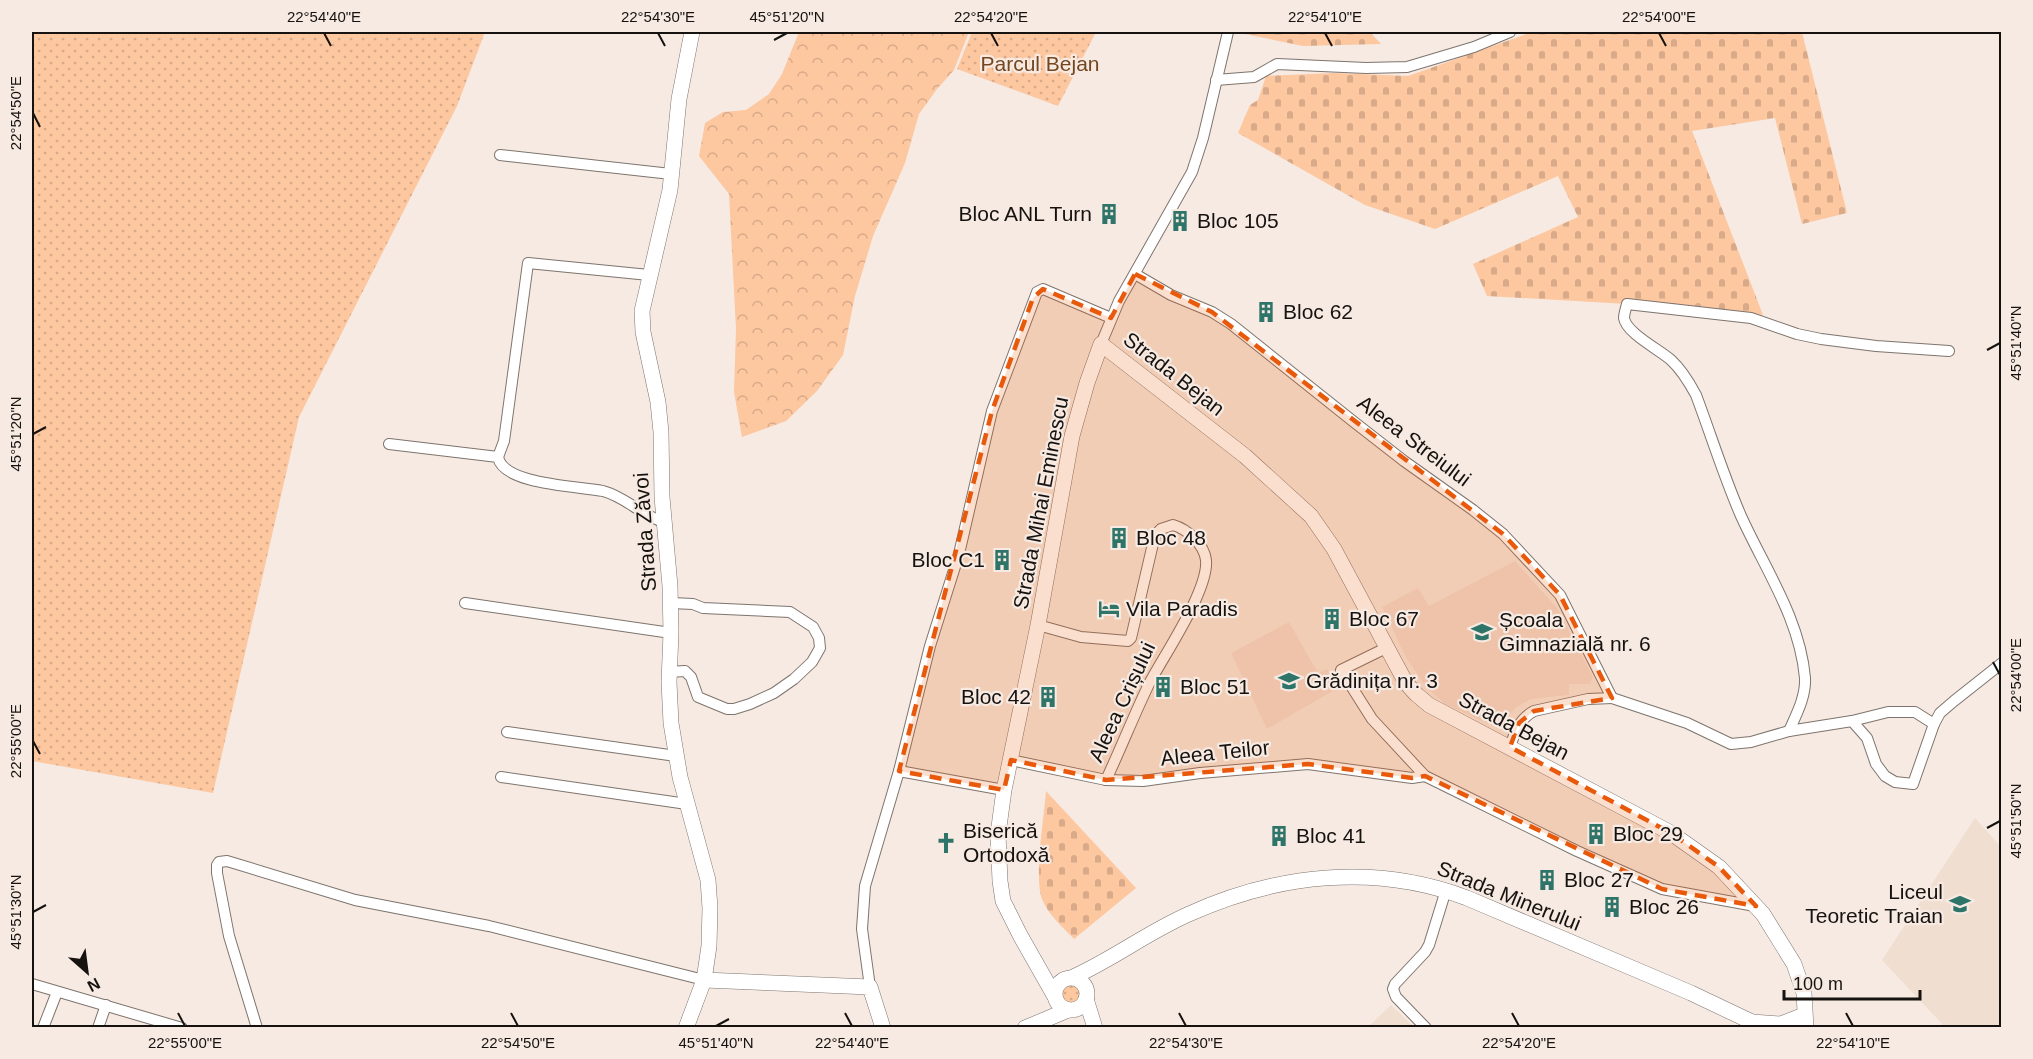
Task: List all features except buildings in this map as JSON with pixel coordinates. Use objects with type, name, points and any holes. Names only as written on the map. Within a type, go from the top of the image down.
[{"type":"street","name":"Strada Zăvoi","points":[[686,1028],[704,980],[710,927],[709,890],[676,756],[671,723],[669,672],[672,633],[658,402],[643,332],[642,311],[665,215],[679,99],[692,32]]},
{"type":"street","name":"Strada Mihai Eminescu","points":[[1054,997],[1004,901],[1000,881],[998,834],[1004,789],[1038,625],[1072,436],[1087,383],[1111,318],[1192,172],[1203,138],[1228,32]]},
{"type":"street","points":[[1216,80],[1254,77],[1277,64],[1366,68],[1407,67],[1473,47],[1510,32]]},
{"type":"street","points":[[500,155],[671,174]]},
{"type":"street","points":[[649,275],[528,263],[504,441],[498,457],[501,465],[529,480],[603,491],[623,499],[656,520],[664,522]]},
{"type":"street","name":"Aleea Streiului","points":[[1135,274],[1232,324],[1404,461],[1503,534],[1560,595],[1612,698]]},
{"type":"street","points":[[882,1028],[870,987],[862,929],[865,886],[899,771],[930,646],[959,554],[992,411],[1037,292],[1043,289],[1111,318]]},
{"type":"street","points":[[1789,731],[1801,704],[1805,681],[1801,655],[1789,612],[1740,513],[1696,395],[1687,378],[1671,360],[1641,338],[1627,324],[1624,319],[1628,304],[1751,318],[1797,334],[1832,340],[1876,346],[1949,351]]},
{"type":"street","name":"Strada Bejan","points":[[1101,344],[1245,456],[1311,516],[1334,549],[1386,648],[1406,683],[1416,694],[1430,705],[1671,833],[1719,867],[1756,906],[1794,964],[1804,993],[1803,1023]]},
{"type":"street","points":[[389,444],[498,457]]},
{"type":"street","name":"Aleea Crișului","points":[[1038,625],[1081,637],[1128,640],[1131,638],[1155,536],[1161,529],[1173,525],[1180,527],[1204,551],[1205,569],[1197,595],[1149,684],[1106,780]]},
{"type":"street","points":[[465,603],[672,633]]},
{"type":"street","points":[[669,672],[687,673],[698,697],[724,708],[734,709],[762,699],[794,679],[816,658],[820,643],[813,627],[790,612],[703,608],[693,604],[670,603]]},
{"type":"street","name":"Aleea Teilor","points":[[1386,648],[1341,670],[1372,719],[1425,776],[1577,851],[1662,889],[1756,906]]},
{"type":"street","points":[[1852,721],[1867,738],[1876,764],[1885,776],[1895,782],[1913,784],[1940,713],[2001,663]]},
{"type":"street","points":[[1510,747],[1526,715],[1553,706],[1588,699],[1612,698],[1687,723],[1731,744],[1751,742],[1789,731],[1852,721],[1888,712],[1915,712],[1934,724]]},
{"type":"street","points":[[507,732],[676,756]]},
{"type":"street","name":"Aleea Teilor","points":[[1011,760],[1106,780],[1143,781],[1200,773],[1308,764],[1412,778],[1425,776]]},
{"type":"street","points":[[899,771],[1004,789]]},
{"type":"street","points":[[501,777],[687,804]]},
{"type":"street","points":[[257,1028],[229,936],[217,873],[219,862],[224,861],[355,900],[489,926],[704,980],[870,987]]},
{"type":"street","name":"Strada Minerului","points":[[1030,1025],[1054,997],[1059,982],[1104,963],[1188,914],[1222,900],[1288,883],[1329,878],[1374,878],[1413,881],[1446,890],[1691,993],[1753,1025]]},
{"type":"street","points":[[1426,1028],[1396,997],[1393,989],[1429,945],[1446,890]]},
{"type":"street","points":[[1030,1025],[1081,1007],[1104,963]]},
{"type":"street","points":[[1038,965],[1082,981],[1087,990],[1094,1028]]},
{"type":"street","points":[[32,984],[182,1028]]},
{"type":"street","points":[[43,1028],[57,992]]},
{"type":"street","points":[[1054,997],[1060,1007],[1070,1010],[1094,1028]]},
{"type":"street","points":[[98,1028],[106,1005]]},
{"type":"street","points":[[1753,1025],[1777,1026],[1803,1023]]},
{"type":"highlighted area","points":[[1135,274],[1212,312],[1503,534],[1560,595],[1612,698],[1534,711],[1519,723],[1510,747],[1671,833],[1719,867],[1756,906],[1662,889],[1425,776],[1412,778],[1308,764],[1106,780],[1011,760],[1004,790],[899,771],[992,411],[1033,298],[1043,289],[1111,318]]},
{"type":"shaded area","name":"Școala Gimnazială nr. 6","points":[[1515,561],[1557,608],[1593,677],[1590,684],[1569,684],[1569,695],[1531,699],[1515,708],[1507,718],[1495,717],[1488,724],[1445,704],[1425,686],[1406,657],[1382,607],[1418,588],[1429,606]]},
{"type":"shaded area","name":"Grădinița nr. 3","points":[[1289,622],[1318,673],[1327,669],[1338,688],[1267,729],[1231,653]]},
{"type":"shaded area","name":"Liceul Teoretic Traian","points":[[1975,818],[2001,847],[2001,1027],[1945,1027],[1882,960]]},
{"type":"shaded area","points":[[1391,1005],[1414,1027],[1368,1027]]},
{"type":"green space","points":[[32,32],[485,32],[457,106],[299,417],[213,793],[32,761]]},
{"type":"green space","points":[[799,32],[969,32],[954,70],[919,114],[905,163],[873,236],[855,296],[843,355],[817,391],[786,421],[742,437],[734,392],[736,329],[729,194],[699,156],[705,123],[723,112],[746,110],[769,94],[782,74]]},
{"type":"green space","name":"Parcul Bejan","points":[[972,32],[1096,32],[1058,106],[957,69]]},
{"type":"green space","points":[[1235,32],[1370,32],[1381,44],[1303,46]]},
{"type":"green space","points":[[1532,32],[1802,32],[1847,213],[1802,224],[1775,118],[1692,131],[1763,315],[1487,296],[1473,264],[1578,217],[1558,176],[1435,229],[1365,205],[1238,133],[1250,105],[1258,100],[1266,76],[1334,73],[1408,76]]},
{"type":"green space","points":[[1046,791],[1136,888],[1074,939],[1048,910],[1040,889],[1039,862]]},
{"type":"green space","points":[[1071,985],[1077,988],[1080,994],[1077,1000],[1071,1003],[1065,1000],[1062,994],[1065,988]]},
{"type":"place","name":"Bloc ANL Turn","points":[[1109,214]]},
{"type":"place","name":"Bloc 105","points":[[1180,221]]},
{"type":"place","name":"Bloc 62","points":[[1266,312]]},
{"type":"place","name":"Bloc 48","points":[[1119,538]]},
{"type":"place","name":"Bloc C1","points":[[1002,560]]},
{"type":"place","name":"Vila Paradis","points":[[1109,609]]},
{"type":"place","name":"Bloc 67","points":[[1332,619]]},
{"type":"place","name":"Școala Gimnazială nr. 6","points":[[1482,632]]},
{"type":"place","name":"Grădinița nr. 3","points":[[1289,681]]},
{"type":"place","name":"Bloc 51","points":[[1163,687]]},
{"type":"place","name":"Bloc 42","points":[[1048,697]]},
{"type":"place","name":"Bloc 29","points":[[1596,834]]},
{"type":"place","name":"Bloc 41","points":[[1279,836]]},
{"type":"place","name":"Biserică Ortodoxă","points":[[946,843]]},
{"type":"place","name":"Bloc 27","points":[[1547,880]]},
{"type":"place","name":"Liceul Teoretic Traian","points":[[1960,904]]},
{"type":"place","name":"Bloc 26","points":[[1612,907]]}]
